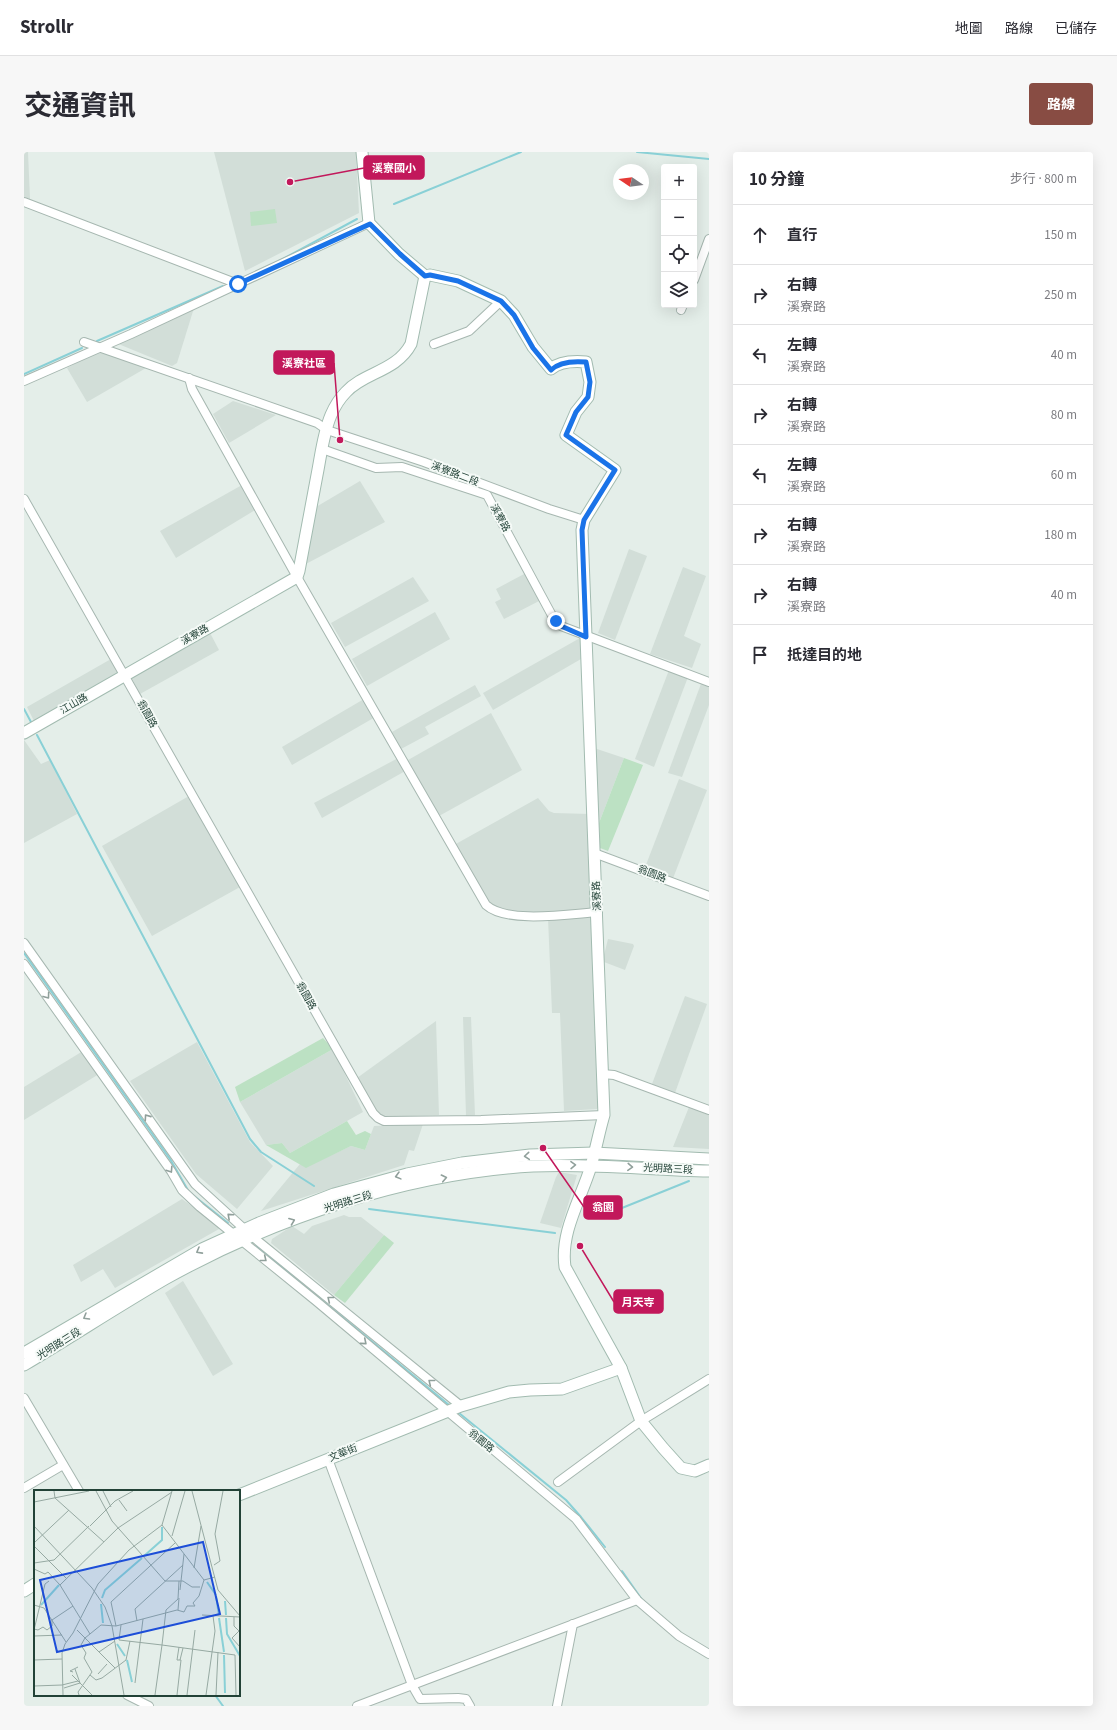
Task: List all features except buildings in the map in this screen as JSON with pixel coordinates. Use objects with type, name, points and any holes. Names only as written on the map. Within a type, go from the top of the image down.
[{"type":"street","points":[[297,577],[322,449],[331,414],[345,392],[356,383],[403,357],[408,350],[411,344],[425,276],[370,224],[362,152]]},
{"type":"street","points":[[24,202],[238,284]]},
{"type":"street","points":[[24,381],[370,224]]},
{"type":"street","points":[[697,272],[709,239]]},
{"type":"street","name":"溪寮路","points":[[425,276],[430,275],[458,281],[501,301],[514,315],[533,348],[551,370],[557,364],[578,361],[586,362],[590,382],[588,397],[576,412],[566,435],[615,470],[584,520],[582,530],[594,852],[598,912],[604,1115],[591,1165]]},
{"type":"street","points":[[434,344],[469,331],[501,301]]},
{"type":"street","name":"溪寮路二段","points":[[84,342],[317,423],[327,430],[424,462],[550,509],[584,520]]},
{"type":"street","points":[[189,378],[192,389],[297,577],[486,905],[492,911],[500,914],[517,915],[598,912]]},
{"type":"street","name":"溪寮路","points":[[322,449],[376,468],[402,467],[487,495],[556,621],[561,626],[586,637],[709,682]]},
{"type":"street","points":[[24,499],[125,675]]},
{"type":"street","name":"溪寮路","points":[[125,675],[297,577]]},
{"type":"street","name":"江山路","points":[[24,734],[125,675]]},
{"type":"street","name":"翁園路","points":[[125,675],[369,1106],[378,1118],[384,1121],[480,1120],[604,1115]]},
{"type":"street","name":"翁園路","points":[[594,852],[709,896]]},
{"type":"street","points":[[24,943],[195,1184],[249,1233],[461,1406]]},
{"type":"street","name":"翁園路","points":[[24,964],[167,1165],[182,1190],[238,1238],[316,1301],[447,1413],[576,1519],[637,1600],[679,1636],[709,1654]]},
{"type":"street","points":[[602,1074],[614,1075],[709,1110]]},
{"type":"street","name":"光明路三段","points":[[24,1365],[166,1279],[238,1238],[334,1194],[407,1174],[495,1159],[530,1155],[594,1153],[709,1159]]},
{"type":"street","points":[[591,1165],[565,1238],[563,1253],[565,1267],[621,1368],[641,1421],[681,1468],[695,1471],[709,1465]]},
{"type":"street","name":"光明路三段","points":[[249,1233],[337,1204],[399,1187],[467,1173],[532,1166],[591,1165],[709,1171]]},
{"type":"street","name":"光明路三段","points":[[24,1353],[202,1249],[238,1238]]},
{"type":"street","points":[[447,1413],[461,1406],[509,1392],[562,1389],[621,1368]]},
{"type":"street","points":[[558,1482],[641,1421],[709,1379]]},
{"type":"street","points":[[24,1398],[61,1466],[78,1490]]},
{"type":"street","name":"文華街","points":[[240,1495],[447,1413]]},
{"type":"street","points":[[328,1459],[412,1685],[420,1699],[466,1699],[470,1706]]},
{"type":"street","points":[[24,1488],[61,1466]]},
{"type":"street","points":[[24,1591],[34,1585]]},
{"type":"street","points":[[357,1706],[637,1600]]},
{"type":"street","points":[[557,1706],[573,1624]]},
{"type":"street","points":[[129,1696],[149,1706]]},
{"type":"shaded area","points":[[24,152],[28,152],[30,199],[24,197]]},
{"type":"shaded area","points":[[214,152],[356,152],[359,213],[245,271]]},
{"type":"shaded area","points":[[194,308],[177,363],[172,366],[116,343]]},
{"type":"shaded area","points":[[101,350],[146,368],[87,402],[67,368]]},
{"type":"shaded area","points":[[233,401],[276,415],[229,443],[213,414]]},
{"type":"shaded area","points":[[360,481],[385,522],[304,565],[316,507]]},
{"type":"shaded area","points":[[242,485],[257,509],[176,558],[160,531]]},
{"type":"shaded area","points":[[629,549],[647,556],[615,640],[598,633]]},
{"type":"shaded area","points":[[683,567],[706,576],[684,636],[701,644],[692,668],[650,654]]},
{"type":"shaded area","points":[[526,573],[541,600],[504,619],[495,602],[501,599],[496,589]]},
{"type":"shaded area","points":[[413,577],[429,601],[345,647],[331,623]]},
{"type":"shaded area","points":[[435,612],[450,639],[367,686],[352,659]]},
{"type":"shaded area","points":[[209,631],[219,650],[140,694],[130,675]]},
{"type":"shaded area","points":[[580,638],[581,659],[493,710],[483,693]]},
{"type":"shaded area","points":[[111,659],[121,675],[35,723],[27,707]]},
{"type":"shaded area","points":[[669,670],[688,677],[654,767],[635,759]]},
{"type":"shaded area","points":[[702,681],[709,684],[709,705],[682,777],[668,773]]},
{"type":"shaded area","points":[[475,685],[481,696],[425,727],[429,734],[401,749],[392,732]]},
{"type":"shaded area","points":[[364,699],[377,716],[292,765],[282,747]]},
{"type":"shaded area","points":[[491,713],[522,770],[439,816],[408,760]]},
{"type":"shaded area","points":[[24,740],[41,764],[50,760],[77,814],[24,843]]},
{"type":"shaded area","points":[[597,749],[624,758],[599,823],[595,752]]},
{"type":"shaded area","points":[[400,757],[407,770],[322,818],[314,803]]},
{"type":"shaded area","points":[[679,779],[707,790],[672,881],[644,870]]},
{"type":"shaded area","points":[[189,796],[240,887],[152,936],[102,846]]},
{"type":"shaded area","points":[[538,798],[549,811],[554,813],[590,814],[593,907],[589,911],[502,914],[493,910],[454,845]]},
{"type":"shaded area","points":[[593,917],[600,1105],[597,1109],[564,1111],[560,1013],[552,1013],[548,918]]},
{"type":"shaded area","points":[[608,939],[633,944],[634,946],[625,970],[604,962]]},
{"type":"shaded area","points":[[685,996],[707,1004],[675,1093],[652,1084]]},
{"type":"shaded area","points":[[463,1017],[471,1017],[475,1115],[466,1116]]},
{"type":"shaded area","points":[[436,1021],[439,1115],[380,1117],[357,1078]]},
{"type":"shaded area","points":[[197,1042],[250,1142],[273,1166],[237,1209],[196,1174],[130,1081]]},
{"type":"shaded area","points":[[333,1049],[363,1112],[290,1153],[282,1143],[266,1145],[240,1102]]},
{"type":"shaded area","points":[[83,1051],[99,1074],[24,1120],[24,1087]]},
{"type":"shaded area","points":[[689,1107],[709,1115],[709,1149],[673,1147]]},
{"type":"shaded area","points":[[423,1124],[414,1151],[409,1150],[404,1165],[261,1211],[300,1164],[306,1167],[351,1146],[365,1150],[374,1126]]},
{"type":"shaded area","points":[[559,1172],[577,1175],[561,1228],[540,1223]]},
{"type":"shaded area","points":[[182,1199],[217,1224],[219,1229],[115,1288],[103,1269],[81,1282],[73,1265]]},
{"type":"shaded area","points":[[344,1215],[349,1217],[361,1217],[384,1235],[334,1295],[271,1243],[272,1239],[292,1226],[304,1234],[312,1226]]},
{"type":"shaded area","points":[[183,1281],[233,1364],[213,1376],[165,1293]]},
{"type":"green space","points":[[275,209],[277,223],[251,226],[250,212]]},
{"type":"green space","points":[[624,758],[643,765],[608,851],[600,848],[599,823]]},
{"type":"green space","points":[[323,1038],[333,1049],[240,1102],[235,1087]]},
{"type":"green space","points":[[347,1121],[356,1135],[365,1131],[371,1134],[365,1150],[351,1146],[306,1168],[266,1145],[282,1143],[290,1153]]},
{"type":"green space","points":[[384,1235],[394,1243],[345,1303],[334,1295]]},
{"type":"waterway","points":[[394,204],[521,152]]},
{"type":"waterway","points":[[637,152],[709,159]]},
{"type":"waterway","points":[[279,261],[357,219]]},
{"type":"waterway","points":[[97,341],[223,286]]},
{"type":"waterway","points":[[24,374],[82,348]]},
{"type":"waterway","points":[[24,709],[31,722]]},
{"type":"waterway","points":[[37,735],[250,1139],[261,1152],[314,1186]]},
{"type":"waterway","points":[[24,953],[170,1159],[189,1192],[228,1223]]},
{"type":"waterway","points":[[612,1212],[689,1181]]},
{"type":"waterway","points":[[369,1209],[555,1233]]},
{"type":"waterway","points":[[256,1246],[449,1405]]},
{"type":"waterway","points":[[459,1413],[566,1500],[605,1547]]},
{"type":"waterway","points":[[622,1571],[643,1601]]},
{"type":"waterway","points":[[216,1696],[223,1706]]},
{"type":"place","name":"溪寮國小","points":[[290,182]]},
{"type":"place","name":"溪寮社區","points":[[340,440]]},
{"type":"place","name":"翁園","points":[[543,1148]]},
{"type":"place","name":"月天寺","points":[[580,1246]]},
{"type":"route","points":[[238,284],[370,224],[425,276],[430,275],[458,281],[501,301],[514,315],[525,337],[551,370],[557,364],[578,361],[586,362],[590,382],[588,397],[576,412],[566,435],[615,470],[584,520],[582,530],[586,637],[561,626],[556,621]]}]
